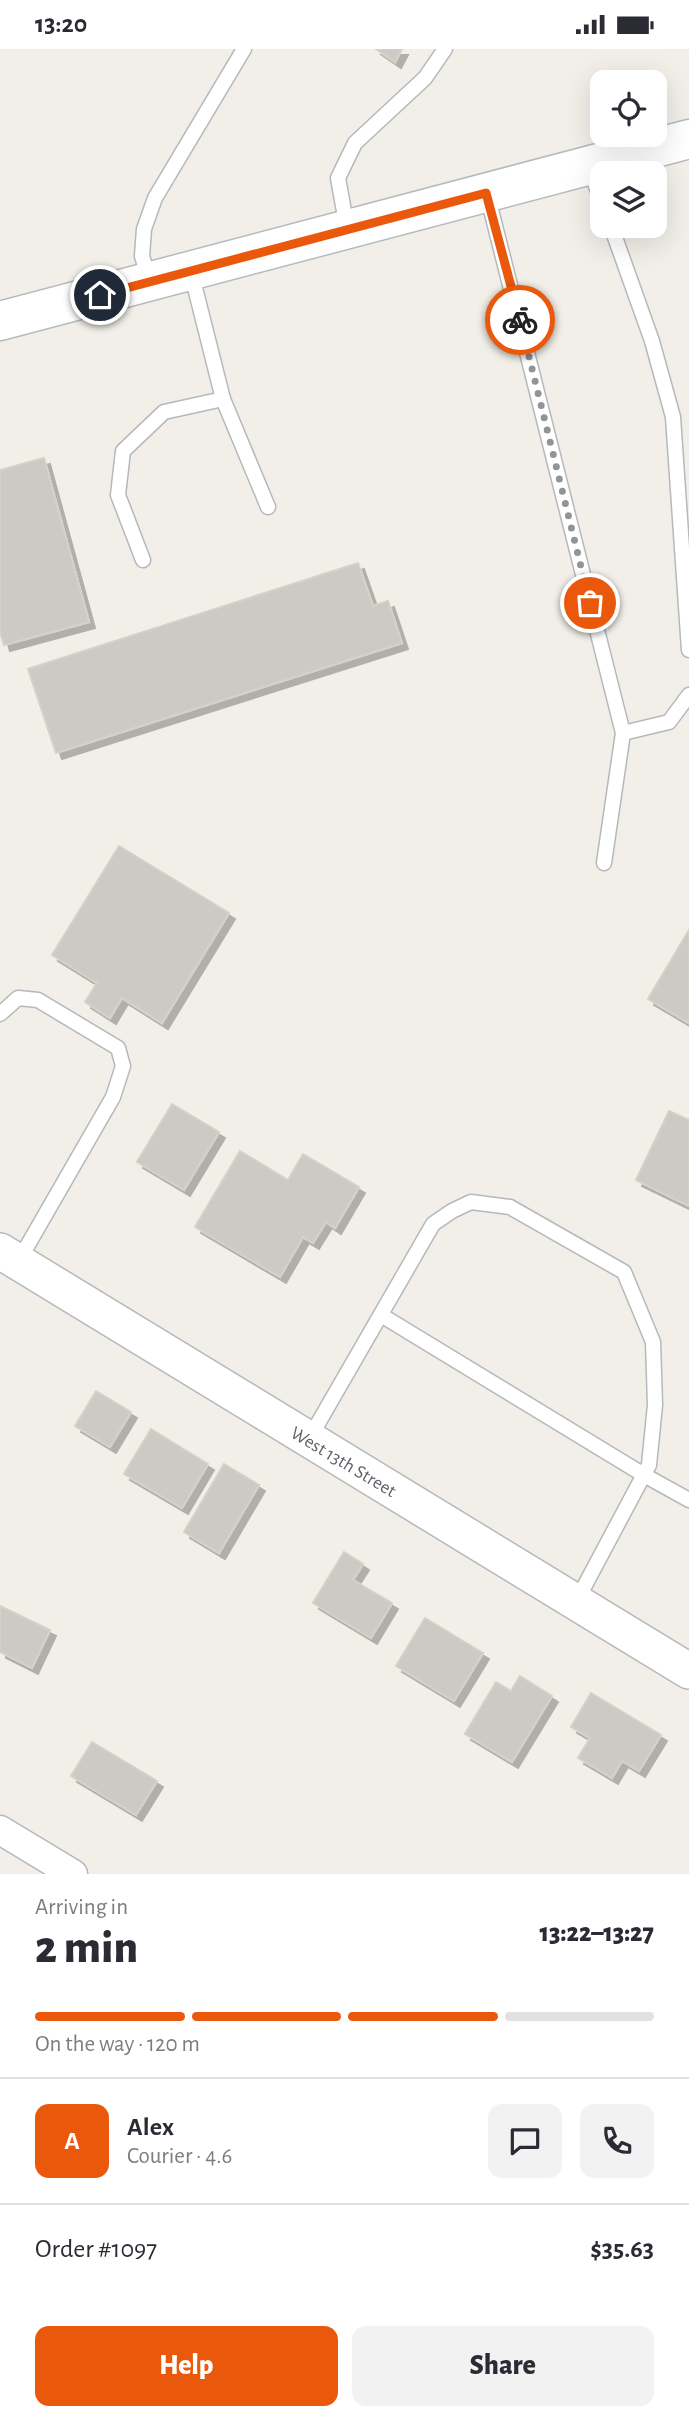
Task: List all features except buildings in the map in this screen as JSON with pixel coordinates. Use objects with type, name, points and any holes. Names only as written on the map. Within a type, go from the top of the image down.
[{"type":"main road","points":[[0,321],[689,139]]},
{"type":"street","name":"West 13th Street","points":[[9,1256],[689,1671]]},
{"type":"street","points":[[0,1830],[73,1874]]},
{"type":"lane","points":[[149,282],[142,256],[144,229],[155,198],[244,49]]},
{"type":"lane","points":[[347,229],[338,178],[355,143],[425,78],[445,49]]},
{"type":"lane","points":[[486,193],[623,733],[604,863]]},
{"type":"lane","points":[[615,238],[652,341],[673,417],[689,650]]},
{"type":"lane","points":[[191,271],[223,399],[268,507]]},
{"type":"lane","points":[[143,560],[118,495],[123,451],[164,412],[223,399]]},
{"type":"lane","points":[[623,733],[669,722],[689,695]]},
{"type":"lane","points":[[0,1014],[18,998],[38,1000],[117,1048],[123,1066],[113,1097],[9,1256]]},
{"type":"lane","points":[[309,1439],[433,1224],[452,1211],[471,1202],[510,1207],[624,1272],[653,1342],[655,1405],[649,1465],[576,1602]]},
{"type":"lane","points":[[381,1315],[689,1500]]},
{"type":"way so far","points":[[520,320],[590,603]]},
{"type":"route","points":[[100,295],[486,193],[520,320]]}]
